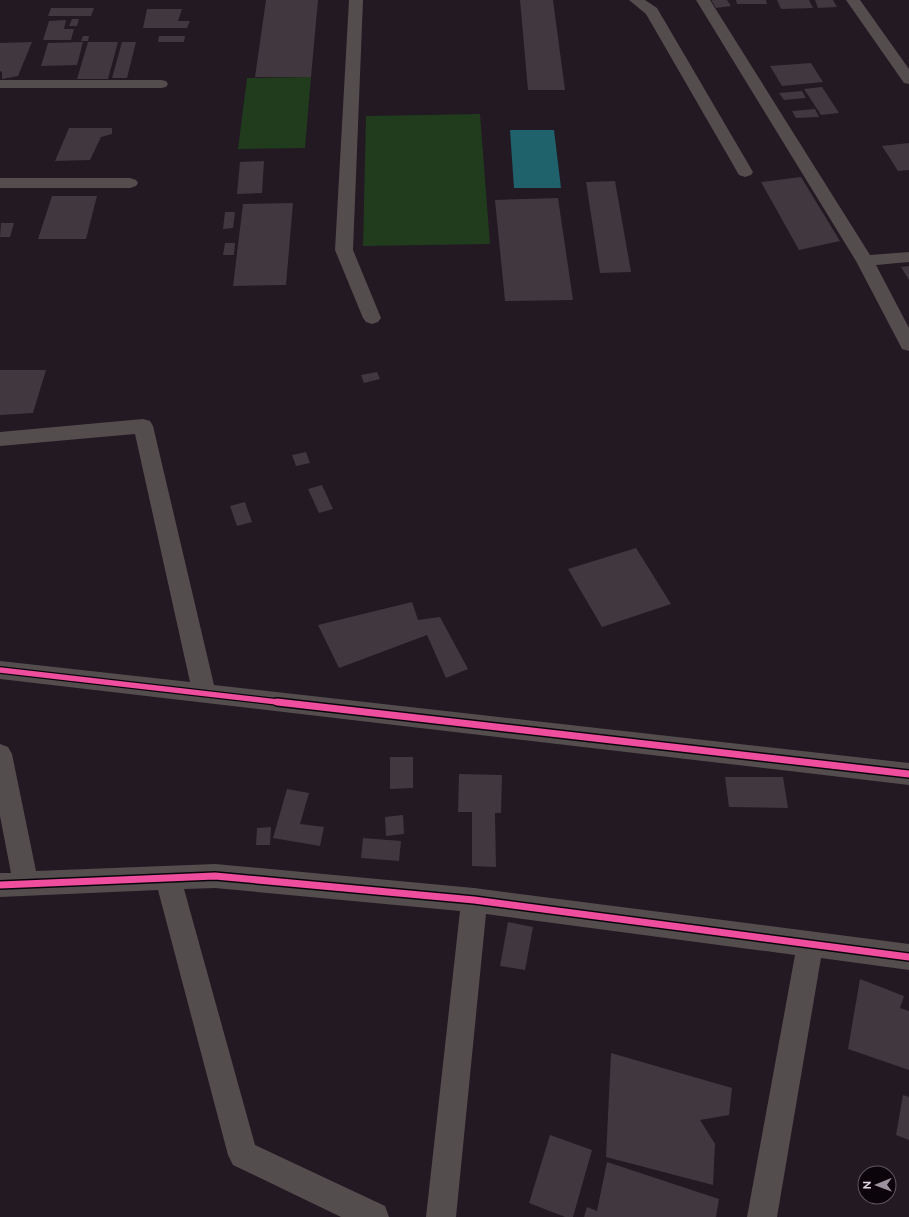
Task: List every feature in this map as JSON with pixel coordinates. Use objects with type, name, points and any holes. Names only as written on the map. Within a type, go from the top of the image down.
[{"type":"street","points":[[356,0],[344,250],[372,318]]},
{"type":"street","points":[[636,0],[652,11],[745,172]]},
{"type":"street","points":[[703,0],[865,261],[909,345]]},
{"type":"street","points":[[853,0],[909,80]]},
{"type":"street","points":[[0,84],[162,84]]},
{"type":"street","points":[[0,183],[130,183]]},
{"type":"street","points":[[865,261],[909,257]]},
{"type":"street","points":[[0,439],[143,426],[204,693]]},
{"type":"street","points":[[0,670],[909,774]]},
{"type":"street","points":[[0,754],[26,884]]},
{"type":"street","points":[[0,885],[215,876],[474,900],[909,957]]},
{"type":"street","points":[[168,878],[243,1154],[374,1217]]},
{"type":"street","points":[[441,1217],[474,900]]},
{"type":"street","points":[[762,1217],[810,944]]},
{"type":"green space","points":[[311,77],[305,148],[238,149],[247,78]]},
{"type":"green space","points":[[480,114],[490,244],[363,246],[366,116]]},
{"type":"water","points":[[510,130],[554,130],[561,188],[514,188]]},
{"type":"building","points":[[266,0],[318,0],[311,77],[255,77]]},
{"type":"building","points":[[520,0],[553,0],[565,90],[528,90]]},
{"type":"building","points":[[711,0],[727,0],[731,6],[716,8]]},
{"type":"building","points":[[736,0],[766,0],[767,4],[737,4]]},
{"type":"building","points":[[777,0],[809,0],[813,8],[781,9]]},
{"type":"building","points":[[815,0],[833,0],[837,7],[818,8]]},
{"type":"building","points":[[51,8],[94,8],[91,16],[48,16]]},
{"type":"building","points":[[147,9],[182,9],[178,21],[190,21],[187,28],[143,28]]},
{"type":"building","points":[[72,19],[79,19],[77,26],[69,26]]},
{"type":"building","points":[[66,20],[64,29],[74,29],[71,40],[43,40],[49,21]]},
{"type":"building","points":[[83,36],[89,36],[88,41],[81,41]]},
{"type":"building","points":[[159,36],[185,36],[184,42],[158,42]]},
{"type":"building","points":[[32,42],[18,76],[2,79],[2,72],[0,71],[0,43]]},
{"type":"building","points":[[83,42],[77,65],[41,66],[48,43]]},
{"type":"building","points":[[88,42],[118,42],[108,79],[77,79]]},
{"type":"building","points":[[122,42],[136,42],[127,78],[112,78]]},
{"type":"building","points":[[811,63],[823,82],[782,86],[770,66]]},
{"type":"building","points":[[822,87],[839,113],[821,115],[804,89]]},
{"type":"building","points":[[802,91],[806,98],[784,100],[779,93]]},
{"type":"building","points":[[815,109],[819,117],[796,118],[792,111]]},
{"type":"building","points":[[69,128],[112,128],[112,134],[101,137],[90,160],[55,161]]},
{"type":"building","points":[[909,143],[909,170],[898,171],[882,146]]},
{"type":"building","points":[[264,161],[262,193],[237,194],[240,162]]},
{"type":"building","points":[[801,177],[840,241],[799,250],[761,182]]},
{"type":"building","points":[[615,181],[631,272],[600,273],[586,182]]},
{"type":"building","points":[[52,196],[97,196],[86,239],[38,239]]},
{"type":"building","points":[[558,198],[573,300],[505,301],[495,200]]},
{"type":"building","points":[[293,203],[286,285],[233,286],[243,204]]},
{"type":"building","points":[[225,212],[235,212],[233,228],[223,229]]},
{"type":"building","points":[[1,223],[14,223],[10,237],[0,237]]},
{"type":"building","points":[[225,243],[235,243],[234,255],[223,255]]},
{"type":"building","points":[[909,266],[909,280],[901,267]]},
{"type":"building","points":[[0,370],[46,370],[33,413],[0,415]]},
{"type":"building","points":[[377,372],[380,379],[364,383],[361,375]]},
{"type":"building","points":[[306,452],[310,463],[296,466],[292,455]]},
{"type":"building","points":[[322,485],[333,509],[319,513],[308,489]]},
{"type":"building","points":[[245,502],[252,522],[237,526],[230,506]]},
{"type":"building","points":[[636,548],[671,604],[602,627],[568,569]]},
{"type":"building","points":[[412,602],[418,620],[440,617],[468,669],[446,678],[427,635],[339,668],[318,625]]},
{"type":"building","points":[[390,757],[413,757],[413,788],[390,789]]},
{"type":"building","points":[[459,774],[502,775],[501,813],[495,813],[496,867],[472,866],[472,812],[458,812]]},
{"type":"building","points":[[725,777],[783,777],[788,808],[729,807]]},
{"type":"building","points":[[287,789],[309,793],[300,824],[324,827],[320,846],[273,838]]},
{"type":"building","points":[[403,815],[404,834],[386,836],[385,817]]},
{"type":"building","points":[[271,827],[270,845],[256,845],[257,828]]},
{"type":"building","points":[[363,838],[401,841],[399,861],[361,858]]},
{"type":"building","points":[[508,922],[533,927],[525,970],[500,966]]},
{"type":"building","points":[[860,979],[904,996],[900,1008],[909,1011],[909,1070],[848,1049]]},
{"type":"building","points":[[611,1053],[732,1088],[729,1115],[700,1120],[715,1144],[713,1185],[606,1157]]},
{"type":"building","points":[[903,1095],[909,1097],[909,1140],[896,1135]]},
{"type":"building","points":[[550,1135],[592,1150],[573,1217],[565,1217],[529,1203]]},
{"type":"building","points":[[607,1162],[719,1199],[716,1217],[584,1217],[587,1207],[597,1211]]},
{"type":"cycle path","points":[[0,670],[909,774]]},
{"type":"cycle path","points":[[0,885],[215,876],[474,900],[909,957]]}]
